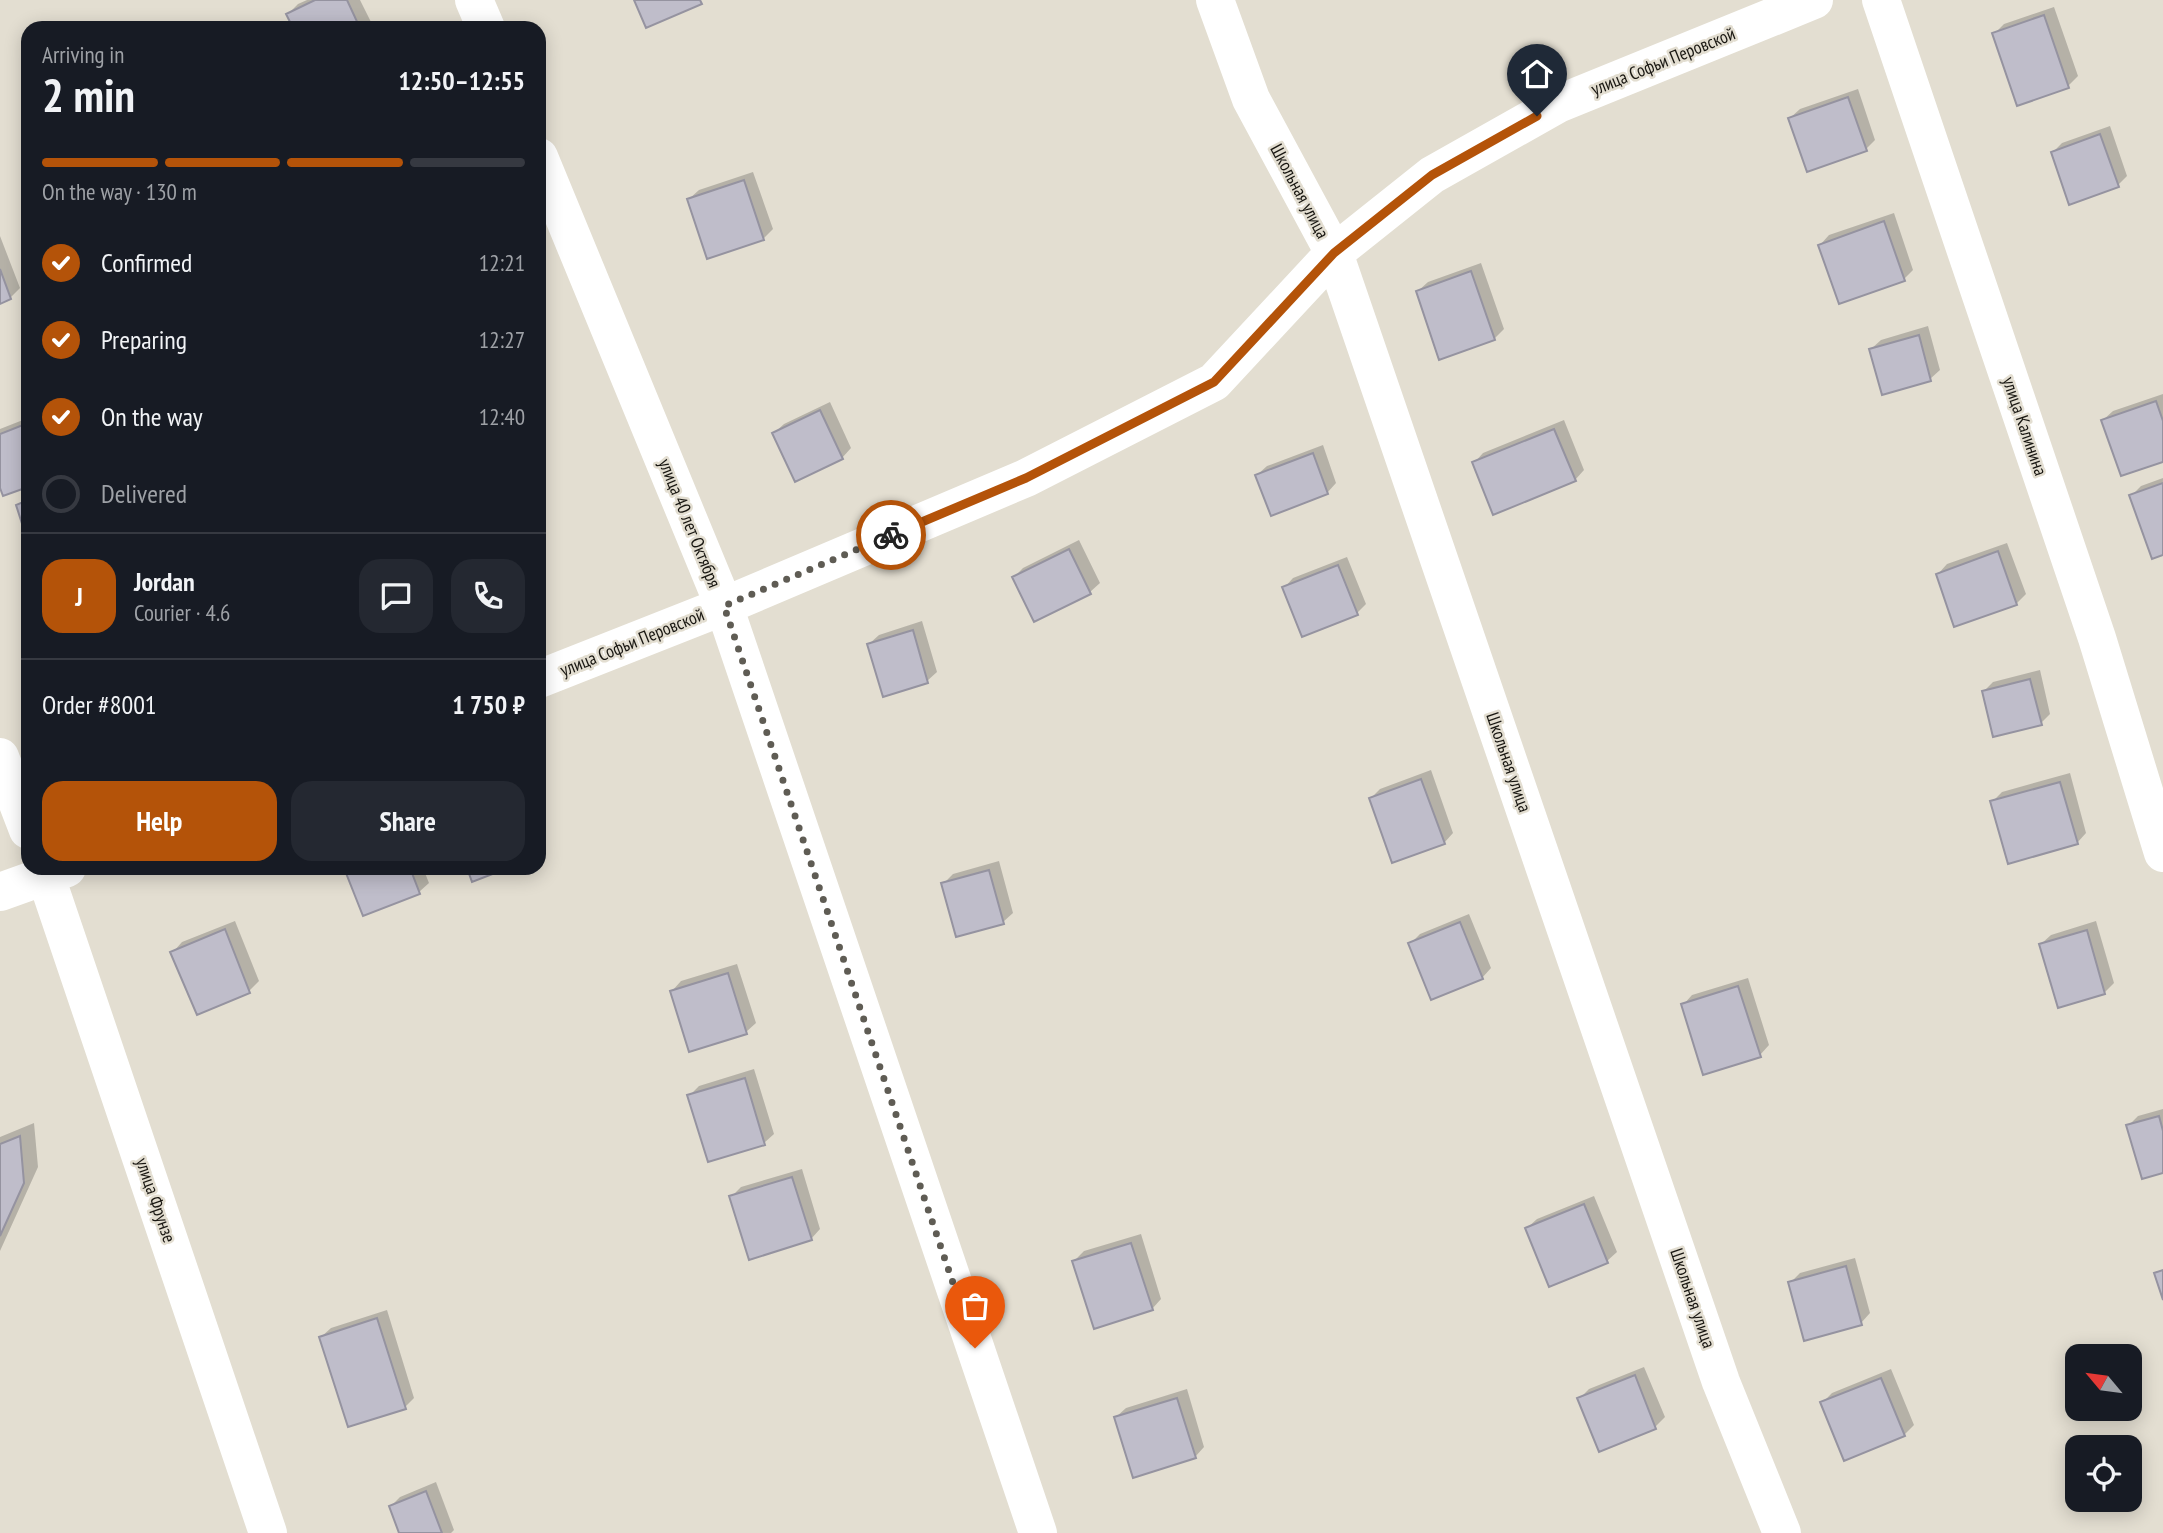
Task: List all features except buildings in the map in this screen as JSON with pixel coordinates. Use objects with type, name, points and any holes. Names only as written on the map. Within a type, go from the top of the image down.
[{"type":"street","points":[[474,0],[483,21]]},
{"type":"street","name":"Школьная улица","points":[[1215,0],[1251,99],[1334,253],[1721,1382],[1782,1533]]},
{"type":"street","name":"улица Софьи Перовской","points":[[546,677],[724,606],[1026,478],[1214,382],[1334,253],[1432,175],[1558,104],[1814,0]]},
{"type":"street","name":"улица Калинина","points":[[1881,0],[2097,638],[2163,853]]},
{"type":"street","name":"улица 40 лет Октября","points":[[546,174],[724,606],[1038,1533]]},
{"type":"street","points":[[0,757],[21,812]]},
{"type":"street","points":[[0,892],[42,875]]},
{"type":"street","name":"улица Фрунзе","points":[[53,875],[268,1533]]},
{"type":"way so far","points":[[891,535],[724,606],[975,1348]]},
{"type":"route","points":[[891,535],[1026,478],[1214,382],[1334,253],[1432,175],[1537,116]]}]
